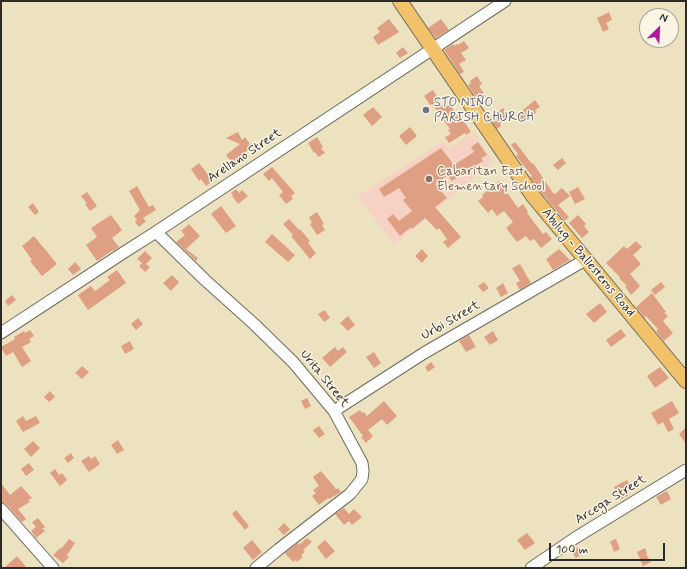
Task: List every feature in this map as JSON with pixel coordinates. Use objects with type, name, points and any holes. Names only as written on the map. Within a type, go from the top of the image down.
[{"type":"main road","name":"Abulug - Ballesteros Road","points":[[400,1],[533,196],[686,381]]},
{"type":"street","name":"Arellano Street","points":[[1,333],[505,1]]},
{"type":"street","name":"Urita Street","points":[[156,232],[293,362],[334,411],[362,463],[362,479],[350,494],[256,568]]},
{"type":"street","name":"Urbi Street","points":[[334,411],[424,353],[585,260]]},
{"type":"street","name":"Arcega Street","points":[[531,568],[575,538],[686,470]]},
{"type":"street","points":[[1,509],[53,568]]},
{"type":"shaded area","name":"Cabaritan East Elementary School","points":[[474,132],[493,162],[394,245],[358,196],[443,141],[449,148]]},
{"type":"building","points":[[609,12],[612,20],[606,23],[609,29],[603,32],[597,18]]},
{"type":"building","points":[[389,19],[399,32],[378,45],[373,37],[380,32],[377,28]]},
{"type":"building","points":[[441,19],[449,30],[436,38],[428,28]]},
{"type":"building","points":[[464,41],[469,48],[461,53],[466,60],[459,64],[464,72],[460,74],[444,50],[453,44],[454,46],[457,44],[458,45]]},
{"type":"building","points":[[403,47],[408,53],[400,58],[396,53]]},
{"type":"building","points":[[477,76],[482,84],[479,86],[487,98],[480,103],[468,85],[471,83],[470,81]]},
{"type":"building","points":[[433,90],[444,108],[450,104],[460,120],[462,118],[471,132],[466,135],[465,133],[449,143],[445,137],[451,134],[448,130],[450,129],[432,104],[430,105],[424,96]]},
{"type":"building","points":[[535,100],[540,107],[535,110],[537,112],[525,121],[523,119],[520,121],[516,116]]},
{"type":"building","points":[[373,107],[382,117],[372,126],[363,115]]},
{"type":"building","points":[[503,108],[509,116],[500,123],[501,126],[497,129],[490,118]]},
{"type":"building","points":[[410,127],[417,136],[406,145],[399,136]]},
{"type":"building","points":[[238,132],[242,140],[245,137],[252,147],[240,156],[243,160],[235,166],[226,155],[240,144],[226,138]]},
{"type":"building","points":[[317,137],[323,147],[321,148],[325,153],[318,157],[308,143]]},
{"type":"building","points":[[478,142],[487,155],[481,158],[483,161],[452,181],[448,175],[435,184],[447,198],[435,207],[461,237],[448,248],[443,242],[447,239],[439,228],[437,230],[425,218],[412,229],[411,227],[400,236],[387,219],[393,214],[399,221],[412,211],[403,200],[406,198],[399,188],[384,197],[379,189],[441,148],[454,165],[474,152],[471,147]]},
{"type":"building","points":[[515,142],[532,164],[533,163],[553,193],[555,194],[562,188],[570,196],[558,205],[569,217],[565,221],[540,191],[530,177],[532,176],[516,156],[518,154],[511,145]]},
{"type":"building","points":[[562,158],[566,163],[558,170],[553,165]]},
{"type":"building","points":[[199,163],[213,181],[206,186],[201,179],[199,181],[191,169]]},
{"type":"building","points":[[272,167],[295,193],[291,196],[293,199],[286,204],[279,195],[283,192],[272,178],[269,181],[263,174]]},
{"type":"building","points":[[499,181],[518,208],[523,204],[528,212],[527,213],[543,234],[546,232],[552,239],[541,248],[534,239],[530,241],[526,236],[517,242],[506,228],[513,222],[504,211],[497,216],[492,209],[488,213],[478,201],[483,197],[482,195]]},
{"type":"building","points":[[137,186],[149,207],[153,205],[156,210],[143,218],[146,221],[139,227],[135,222],[137,220],[134,216],[140,210],[129,191]]},
{"type":"building","points":[[578,187],[585,199],[575,204],[569,192]]},
{"type":"building","points":[[236,189],[239,193],[242,190],[248,196],[238,204],[231,193]]},
{"type":"building","points":[[87,192],[97,206],[90,211],[85,204],[87,203],[81,196]]},
{"type":"building","points":[[33,203],[39,212],[35,215],[28,207]]},
{"type":"building","points":[[221,206],[236,226],[226,233],[211,214]]},
{"type":"building","points":[[317,212],[324,224],[322,225],[325,230],[317,235],[310,224],[312,223],[309,217]]},
{"type":"building","points":[[111,215],[122,230],[112,238],[119,247],[97,261],[86,245],[97,237],[91,228]]},
{"type":"building","points":[[578,215],[586,224],[584,226],[589,232],[582,238],[569,223]]},
{"type":"building","points":[[289,219],[310,241],[308,243],[316,253],[310,259],[283,224]]},
{"type":"building","points":[[189,224],[200,236],[186,249],[198,258],[196,261],[176,242],[185,235],[181,231]]},
{"type":"building","points":[[272,234],[295,255],[288,262],[265,242]]},
{"type":"building","points":[[34,236],[57,264],[42,276],[30,261],[32,260],[22,246]]},
{"type":"building","points":[[636,241],[642,247],[633,255],[641,264],[630,274],[640,286],[631,295],[625,287],[627,286],[619,278],[620,277],[606,263],[624,246],[627,249]]},
{"type":"building","points":[[422,249],[428,256],[422,263],[415,256]]},
{"type":"building","points":[[559,249],[570,260],[553,270],[546,259]]},
{"type":"building","points":[[145,251],[152,258],[146,264],[150,267],[145,272],[139,266],[142,263],[137,259]]},
{"type":"building","points":[[75,262],[81,269],[73,275],[68,269]]},
{"type":"building","points":[[520,264],[531,283],[520,290],[516,283],[520,281],[512,268]]},
{"type":"building","points":[[117,270],[126,283],[88,310],[78,295],[91,286],[95,291],[110,280],[107,277]]},
{"type":"building","points":[[172,275],[179,282],[171,291],[163,283]]},
{"type":"building","points":[[484,282],[489,288],[483,292],[478,286]]},
{"type":"building","points":[[661,282],[665,287],[655,295],[651,290]]},
{"type":"building","points":[[503,283],[508,293],[501,297],[496,288]]},
{"type":"building","points":[[652,293],[666,312],[664,313],[668,316],[663,321],[673,333],[664,341],[656,331],[658,329],[646,316],[645,318],[634,305],[636,307]]},
{"type":"building","points":[[12,295],[16,300],[8,306],[5,301]]},
{"type":"building","points":[[600,303],[607,312],[594,323],[586,314]]},
{"type":"building","points":[[325,310],[330,318],[324,322],[318,314]]},
{"type":"building","points":[[348,316],[355,325],[348,331],[340,323]]},
{"type":"building","points":[[138,318],[143,324],[136,330],[131,324]]},
{"type":"building","points":[[621,329],[626,336],[611,347],[606,340]]},
{"type":"building","points":[[30,330],[34,336],[29,339],[31,342],[22,347],[31,361],[22,367],[13,352],[6,356],[1,347],[15,339],[14,337],[24,331],[25,333]]},
{"type":"building","points":[[493,331],[498,340],[490,345],[484,337]]},
{"type":"building","points":[[469,335],[476,347],[466,352],[459,341]]},
{"type":"building","points":[[130,341],[134,349],[125,354],[121,346]]},
{"type":"building","points":[[335,347],[338,351],[343,347],[347,352],[330,367],[322,358]]},
{"type":"building","points":[[374,352],[381,363],[374,368],[366,357]]},
{"type":"building","points":[[431,362],[435,367],[428,372],[425,367]]},
{"type":"building","points":[[82,366],[89,372],[82,379],[75,373]]},
{"type":"building","points":[[660,367],[669,378],[655,388],[647,376]]},
{"type":"building","points":[[50,391],[55,397],[49,402],[44,397]]},
{"type":"building","points":[[307,398],[311,406],[305,409],[301,401]]},
{"type":"building","points":[[384,401],[397,416],[387,425],[382,419],[368,430],[373,436],[366,443],[361,437],[363,436],[349,417],[360,410],[367,416]]},
{"type":"building","points":[[672,401],[679,413],[669,419],[674,429],[668,432],[663,422],[658,425],[651,413]]},
{"type":"building","points":[[23,416],[26,421],[36,416],[40,423],[23,432],[16,421]]},
{"type":"building","points":[[319,426],[325,434],[319,438],[313,430]]},
{"type":"building","points":[[686,427],[686,444],[679,434]]},
{"type":"building","points":[[118,440],[124,450],[117,454],[111,445]]},
{"type":"building","points":[[33,441],[40,448],[31,457],[24,449]]},
{"type":"building","points":[[71,453],[74,458],[68,463],[64,458]]},
{"type":"building","points":[[89,456],[91,459],[95,456],[100,464],[89,472],[81,461]]},
{"type":"building","points":[[29,463],[34,470],[26,476],[21,469]]},
{"type":"building","points":[[55,469],[59,475],[62,473],[67,480],[60,486],[50,473]]},
{"type":"building","points":[[321,471],[336,489],[338,488],[341,492],[329,499],[328,498],[319,505],[312,496],[316,493],[313,490],[319,486],[313,477]]},
{"type":"building","points":[[627,480],[632,489],[627,492],[629,495],[621,499],[614,487]]},
{"type":"building","points":[[1,483],[10,495],[21,486],[32,498],[28,500],[30,502],[18,509],[26,519],[22,522],[6,504],[1,502]]},
{"type":"building","points":[[667,491],[671,499],[661,505],[656,497]]},
{"type":"building","points":[[344,508],[349,514],[354,509],[362,517],[352,525],[349,521],[344,525],[335,514]]},
{"type":"building","points":[[236,510],[249,526],[245,530],[232,514]]},
{"type":"building","points":[[38,518],[45,527],[42,529],[45,531],[36,538],[31,531],[36,527],[32,522]]},
{"type":"building","points":[[284,523],[290,529],[284,535],[278,529]]},
{"type":"building","points":[[527,533],[535,543],[525,550],[517,540]]},
{"type":"building","points":[[307,538],[312,542],[303,550],[305,552],[301,555],[303,557],[297,562],[296,560],[293,562],[285,553],[298,543],[299,545]]},
{"type":"building","points":[[69,539],[75,543],[67,555],[69,557],[63,563],[53,555],[60,548],[61,549]]},
{"type":"building","points":[[616,539],[620,549],[614,552],[610,541]]},
{"type":"building","points":[[252,540],[262,552],[253,560],[243,548]]},
{"type":"building","points":[[325,540],[335,551],[326,559],[317,547]]},
{"type":"building","points":[[577,547],[582,554],[576,558],[571,551]]},
{"type":"building","points":[[645,548],[646,554],[651,562],[643,566],[637,552]]},
{"type":"building","points":[[17,556],[27,568],[4,568]]},
{"type":"place","name":"STO NIÑO PARISH CHURCH","points":[[426,110]]},
{"type":"place","name":"Cabaritan East Elementary School","points":[[429,179]]}]
